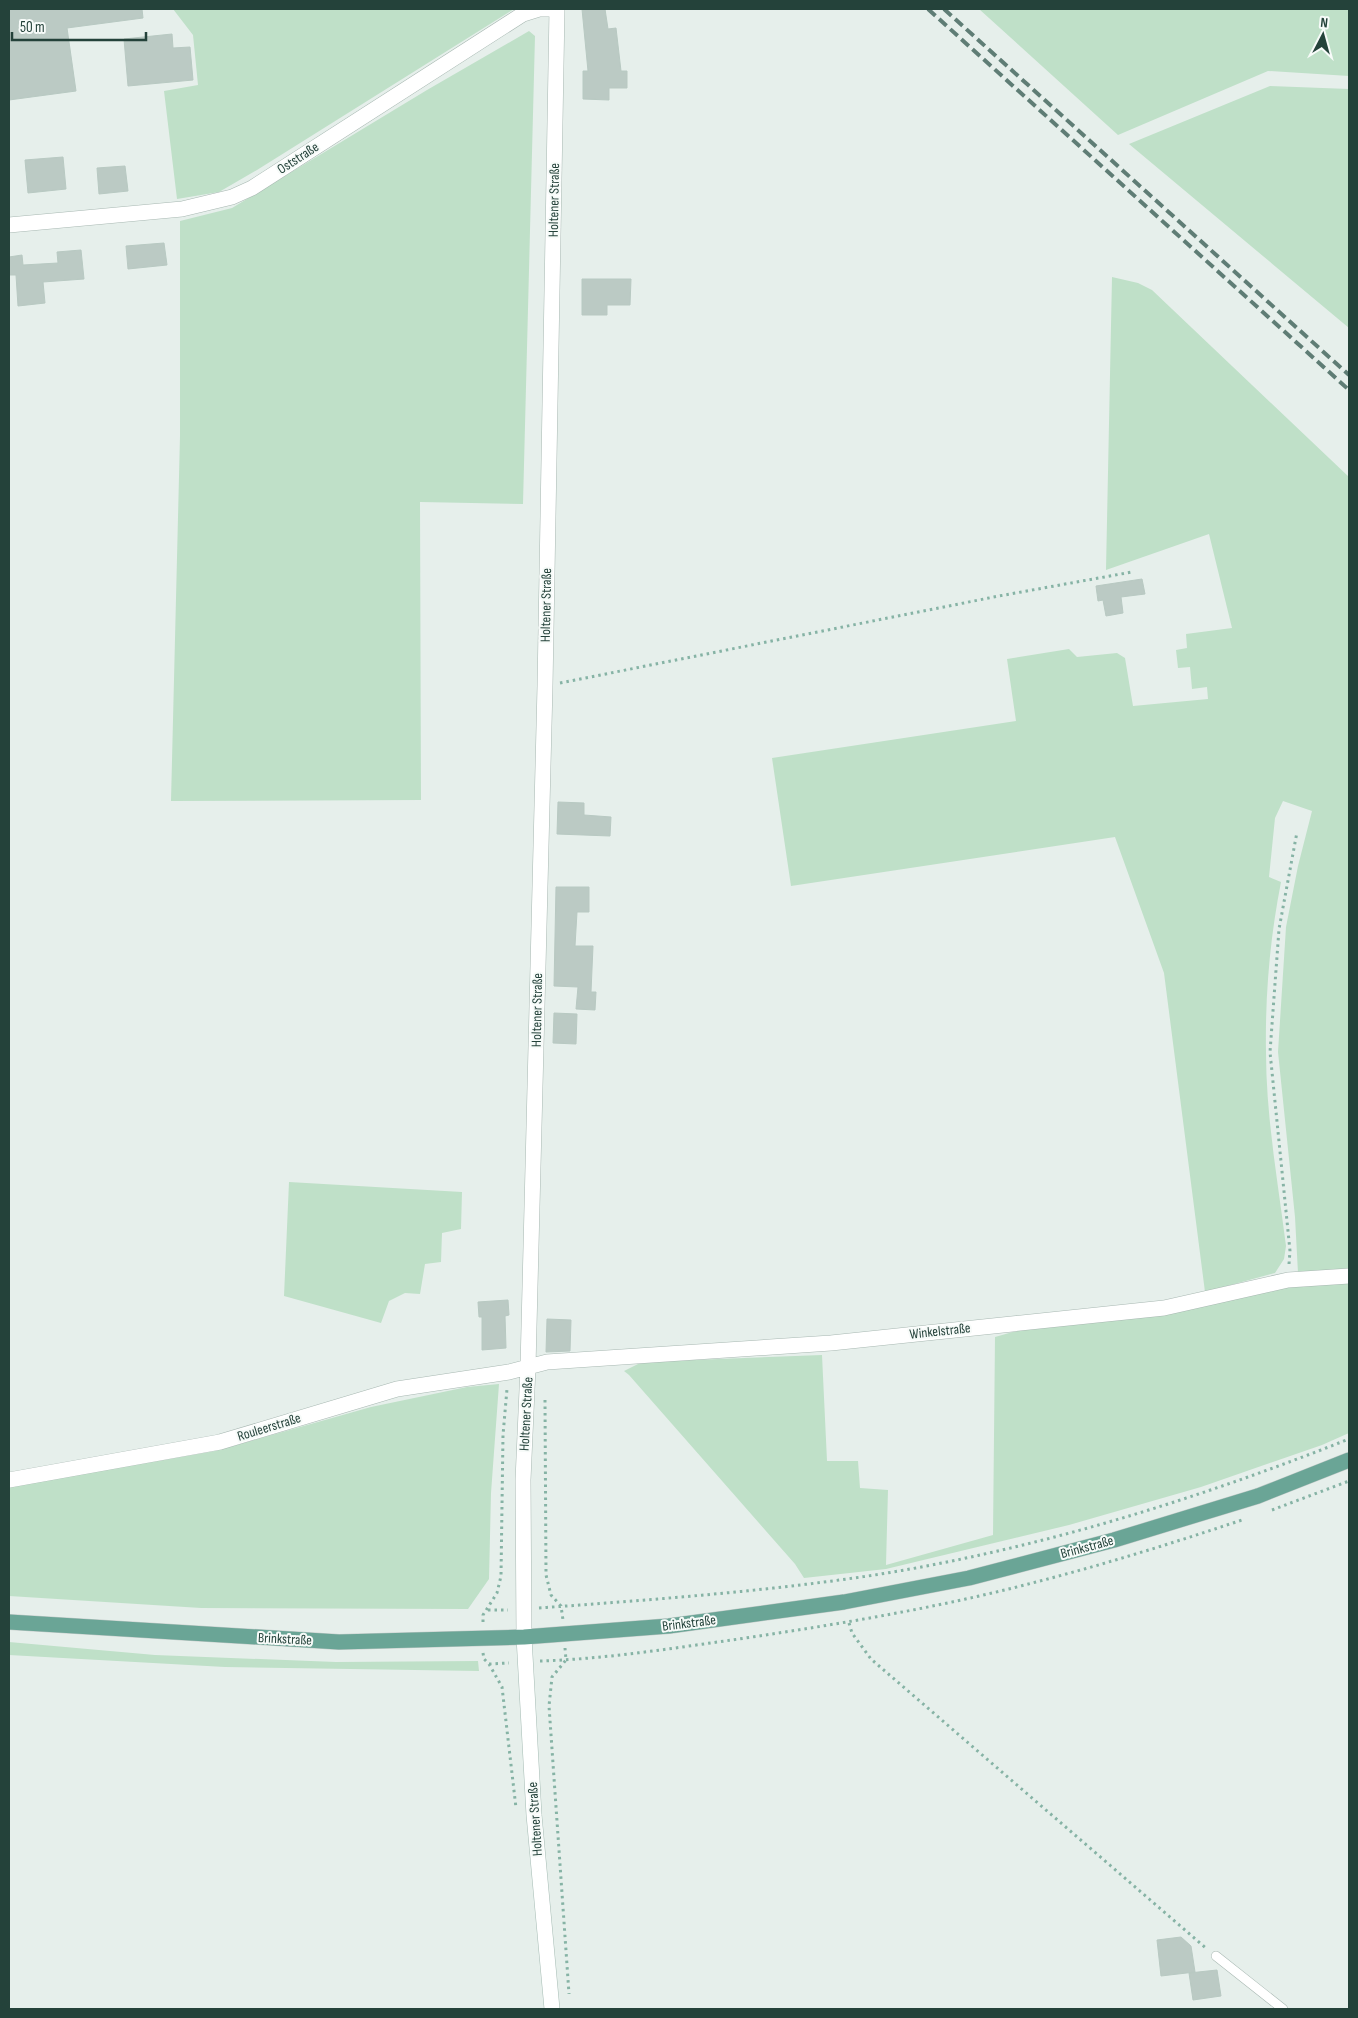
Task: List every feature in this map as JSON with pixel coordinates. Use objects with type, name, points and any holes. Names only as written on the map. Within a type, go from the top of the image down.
[{"type":"main road","name":"Brinkstraße","points":[[9,1622],[339,1642],[524,1637],[669,1626],[834,1604],[969,1578],[1114,1540],[1258,1496],[1349,1460]]},
{"type":"street","name":"Oststraße","points":[[9,226],[182,209],[232,197],[252,188],[523,14],[539,9],[557,9]]},
{"type":"street","name":"Holtener Straße","points":[[552,2009],[534,1814],[524,1637],[523,1480],[528,1367],[545,686],[557,9]]},
{"type":"street","name":"Winkelstraße","points":[[528,1367],[547,1362],[831,1343],[1164,1308],[1288,1280],[1349,1276]]},
{"type":"street","name":"Rouleerstraße","points":[[9,1480],[220,1442],[397,1389],[528,1367]]},
{"type":"lane","points":[[1216,1956],[1283,2009]]},
{"type":"path","points":[[545,686],[999,596],[1132,572]]},
{"type":"path","points":[[1288,1280],[1290,1251],[1270,1052],[1279,929],[1297,832]]},
{"type":"path","points":[[544,1392],[546,1575],[551,1595],[561,1606],[566,1660],[552,1677],[549,1706],[569,2000]]},
{"type":"path","points":[[488,1610],[598,1605],[868,1576],[984,1553],[1050,1538],[1198,1494],[1349,1439]]},
{"type":"path","points":[[849,1623],[852,1633],[870,1659],[1216,1956]]},
{"type":"green space","points":[[173,9],[514,9],[219,192],[177,199],[164,91],[198,85],[193,35]]},
{"type":"green space","points":[[979,9],[1349,9],[1349,76],[1268,71],[1118,135]]},
{"type":"green space","points":[[529,31],[535,36],[523,504],[420,502],[421,800],[171,801],[180,436],[180,221],[232,208],[427,90]]},
{"type":"green space","points":[[1270,86],[1349,89],[1349,328],[1129,144]]},
{"type":"green space","points":[[1112,277],[1138,283],[1152,290],[1349,477],[1349,1271],[1298,1273],[1295,1217],[1278,1052],[1286,927],[1298,866],[1312,811],[1283,801],[1275,818],[1269,877],[1281,882],[1269,967],[1266,1009],[1266,1052],[1270,1125],[1286,1246],[1284,1259],[1275,1273],[1205,1292],[1164,973],[1115,837],[791,886],[772,758],[1016,721],[1007,659],[1069,649],[1077,657],[1117,653],[1125,658],[1133,706],[1208,699],[1207,687],[1192,689],[1190,667],[1178,668],[1176,650],[1187,648],[1186,634],[1232,628],[1209,534],[1106,570]]},
{"type":"green space","points":[[289,1182],[462,1192],[461,1229],[442,1233],[441,1262],[425,1264],[420,1294],[405,1293],[389,1301],[381,1323],[284,1296]]},
{"type":"green space","points":[[1349,1282],[1349,1433],[1322,1445],[1201,1487],[1069,1525],[886,1569],[804,1578],[795,1564],[624,1371],[642,1362],[822,1355],[827,1461],[858,1461],[860,1488],[888,1490],[886,1565],[993,1535],[995,1337],[1023,1329],[1304,1284]]},
{"type":"green space","points":[[499,1384],[491,1493],[489,1579],[468,1609],[201,1608],[9,1596],[9,1487],[215,1451],[371,1407],[467,1387]]},
{"type":"green space","points":[[9,1642],[155,1655],[336,1662],[478,1661],[479,1671],[225,1667],[9,1655]]},
{"type":"building","points":[[9,9],[142,9],[143,18],[67,28],[76,91],[9,100]]},
{"type":"building","points":[[582,9],[605,9],[608,29],[616,28],[621,71],[627,71],[627,88],[609,88],[609,100],[583,99],[583,71],[588,71]]},
{"type":"building","points":[[172,34],[173,48],[190,47],[193,80],[128,86],[124,39]]},
{"type":"building","points":[[63,157],[66,189],[28,193],[25,160]]},
{"type":"building","points":[[125,166],[128,191],[99,194],[97,168]]},
{"type":"building","points":[[164,243],[167,265],[128,269],[126,246]]},
{"type":"building","points":[[81,250],[84,279],[43,282],[45,303],[18,306],[16,275],[9,275],[9,257],[22,255],[23,265],[58,263],[57,252]]},
{"type":"building","points":[[582,279],[631,279],[630,305],[607,305],[607,315],[582,315]]},
{"type":"building","points":[[1142,579],[1145,594],[1121,597],[1123,613],[1106,616],[1103,600],[1098,601],[1096,586]]},
{"type":"building","points":[[558,802],[584,803],[584,815],[611,817],[610,836],[557,834]]},
{"type":"building","points":[[556,887],[589,887],[589,912],[577,912],[575,946],[593,946],[591,992],[596,992],[595,1010],[576,1009],[578,987],[554,986]]},
{"type":"building","points":[[554,1013],[577,1014],[576,1044],[553,1043]]},
{"type":"building","points":[[508,1300],[509,1315],[505,1316],[506,1348],[482,1350],[482,1317],[479,1317],[478,1302]]},
{"type":"building","points":[[547,1319],[571,1320],[570,1351],[546,1352]]},
{"type":"building","points":[[1181,1937],[1191,1946],[1195,1972],[1161,1976],[1157,1940]]},
{"type":"building","points":[[1217,1970],[1221,1996],[1193,2000],[1189,1973]]},
{"type":"railway","points":[[928,9],[1349,390]]},
{"type":"railway","points":[[944,9],[1349,375]]}]
